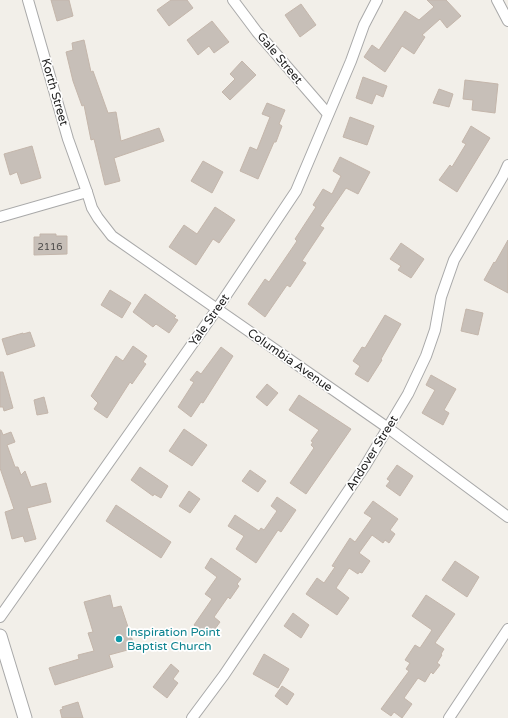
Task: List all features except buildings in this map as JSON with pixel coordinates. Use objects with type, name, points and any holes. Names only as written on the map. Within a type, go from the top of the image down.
[{"type":"street","name":"Korth Street","points":[[28,0],[68,139],[85,188]]},
{"type":"street","name":"Gale Street","points":[[234,0],[257,32],[328,114]]},
{"type":"street","name":"Yale Street","points":[[0,617],[217,309],[296,191],[351,61],[364,25],[377,0]]},
{"type":"street","points":[[497,0],[508,21]]},
{"type":"street","name":"Andover Street","points":[[192,718],[224,675],[365,466],[408,394],[426,356],[435,330],[440,297],[454,260],[508,165]]},
{"type":"street","points":[[0,217],[85,188]]},
{"type":"street","name":"Columbia Avenue","points":[[85,188],[92,208],[112,236],[388,428],[508,517]]},
{"type":"street","points":[[449,718],[508,629]]},
{"type":"street","points":[[0,636],[25,718]]},
{"type":"place","name":"Inspiration Point Baptist Church","points":[[119,639]]}]
